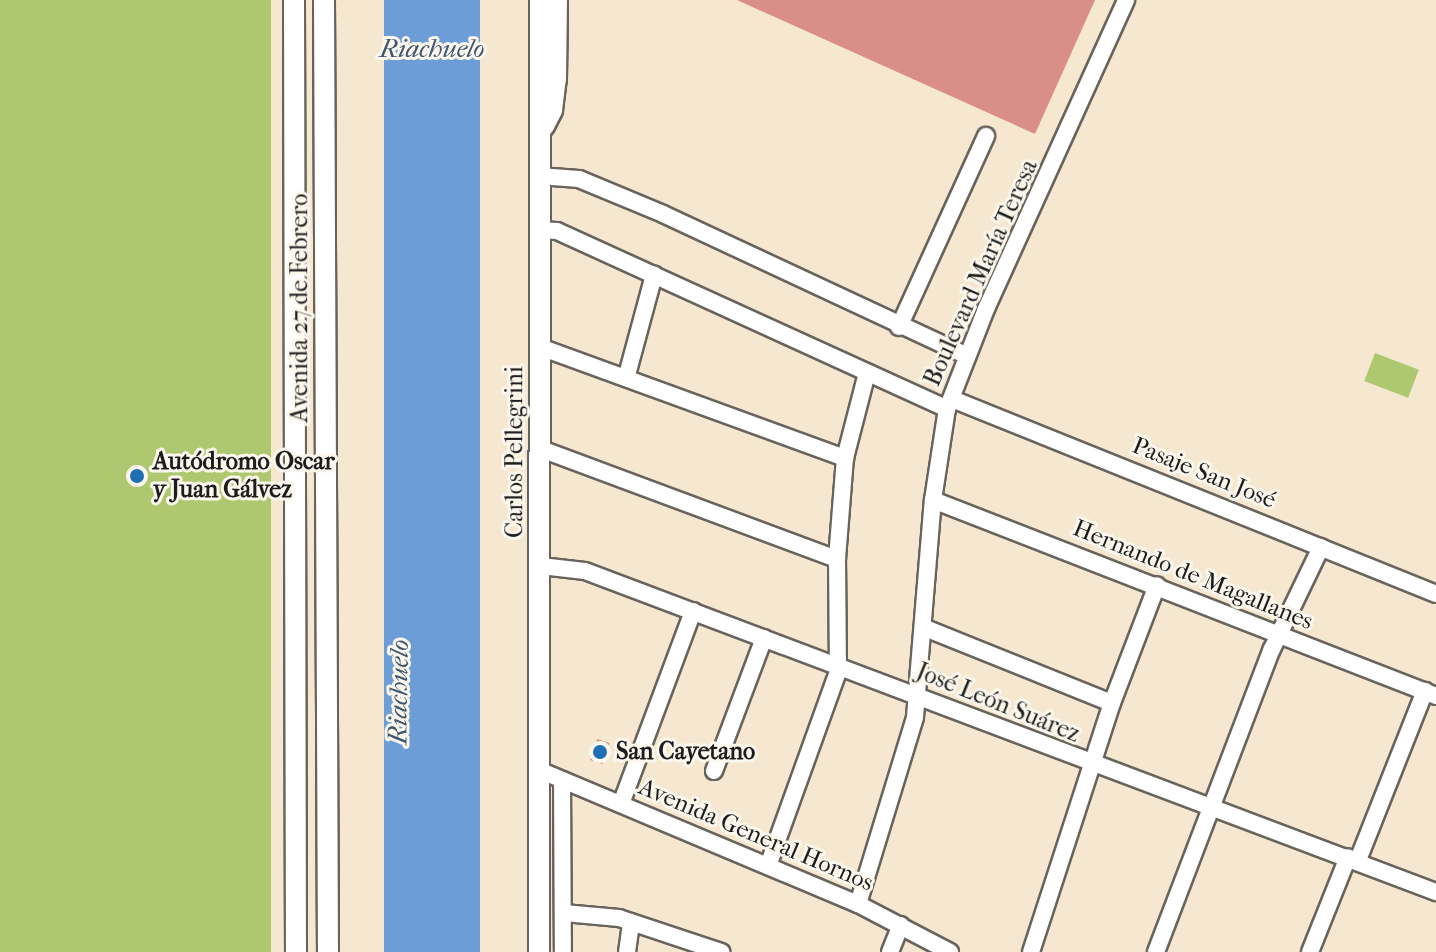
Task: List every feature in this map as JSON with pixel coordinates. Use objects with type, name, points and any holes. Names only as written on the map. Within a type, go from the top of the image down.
[{"type":"main road","name":"Avenida 27 de Febrero","points":[[294,0],[296,952]]},
{"type":"main road","name":"Avenida 27 de Febrero","points":[[324,0],[328,952]]},
{"type":"main road","name":"Carlos Pellegrini","points":[[539,952],[540,0]]},
{"type":"main road","name":"Carlos Pellegrini","points":[[540,133],[554,100],[557,0]]},
{"type":"street","name":"Boulevard María Teresa","points":[[858,904],[915,717],[914,695],[925,628],[933,500],[950,404],[967,356],[1126,0]]},
{"type":"street","points":[[899,327],[986,136]]},
{"type":"street","points":[[539,176],[579,179],[663,214],[899,327],[967,356]]},
{"type":"street","name":"Pasaje San José","points":[[539,230],[557,231],[867,373],[1436,594]]},
{"type":"street","points":[[627,375],[654,275]]},
{"type":"street","points":[[540,347],[627,375],[845,458]]},
{"type":"street","points":[[768,866],[839,666],[837,559],[845,458],[867,373]]},
{"type":"street","points":[[541,449],[837,559]]},
{"type":"street","name":"Hernando de Magallanes","points":[[933,500],[1433,693]]},
{"type":"street","points":[[1156,952],[1278,635],[1321,547]]},
{"type":"street","name":"José León Suárez","points":[[541,566],[585,571],[1091,765],[1213,807],[1436,892]]},
{"type":"street","points":[[1031,952],[1112,703],[1157,585]]},
{"type":"street","points":[[621,804],[693,611]]},
{"type":"street","points":[[925,628],[1112,703]]},
{"type":"street","points":[[714,771],[764,638]]},
{"type":"street","points":[[1310,952],[1433,693]]},
{"type":"street","name":"Avenida General Hornos","points":[[539,770],[858,904],[950,952]]},
{"type":"street","points":[[562,780],[563,952]]},
{"type":"street","points":[[564,913],[631,922],[721,952]]},
{"type":"street","points":[[627,952],[631,922]]},
{"type":"street","points":[[890,952],[901,925]]},
{"type":"green space","name":"Autódromo Oscar y Juan Gálvez","points":[[0,0],[271,0],[271,952],[0,952]]},
{"type":"green space","points":[[1375,353],[1419,370],[1408,398],[1364,381]]},
{"type":"water","name":"Riachuelo","points":[[384,0],[480,0],[480,952],[384,952]]},
{"type":"building","points":[[737,0],[1095,0],[1035,134]]},
{"type":"building","name":"San Cayetano","points":[[597,739],[609,743],[603,764],[590,760]]},
{"type":"place","name":"Autódromo Oscar y Juan Gálvez","points":[[137,476]]},
{"type":"place","name":"San Cayetano","points":[[600,752]]}]
